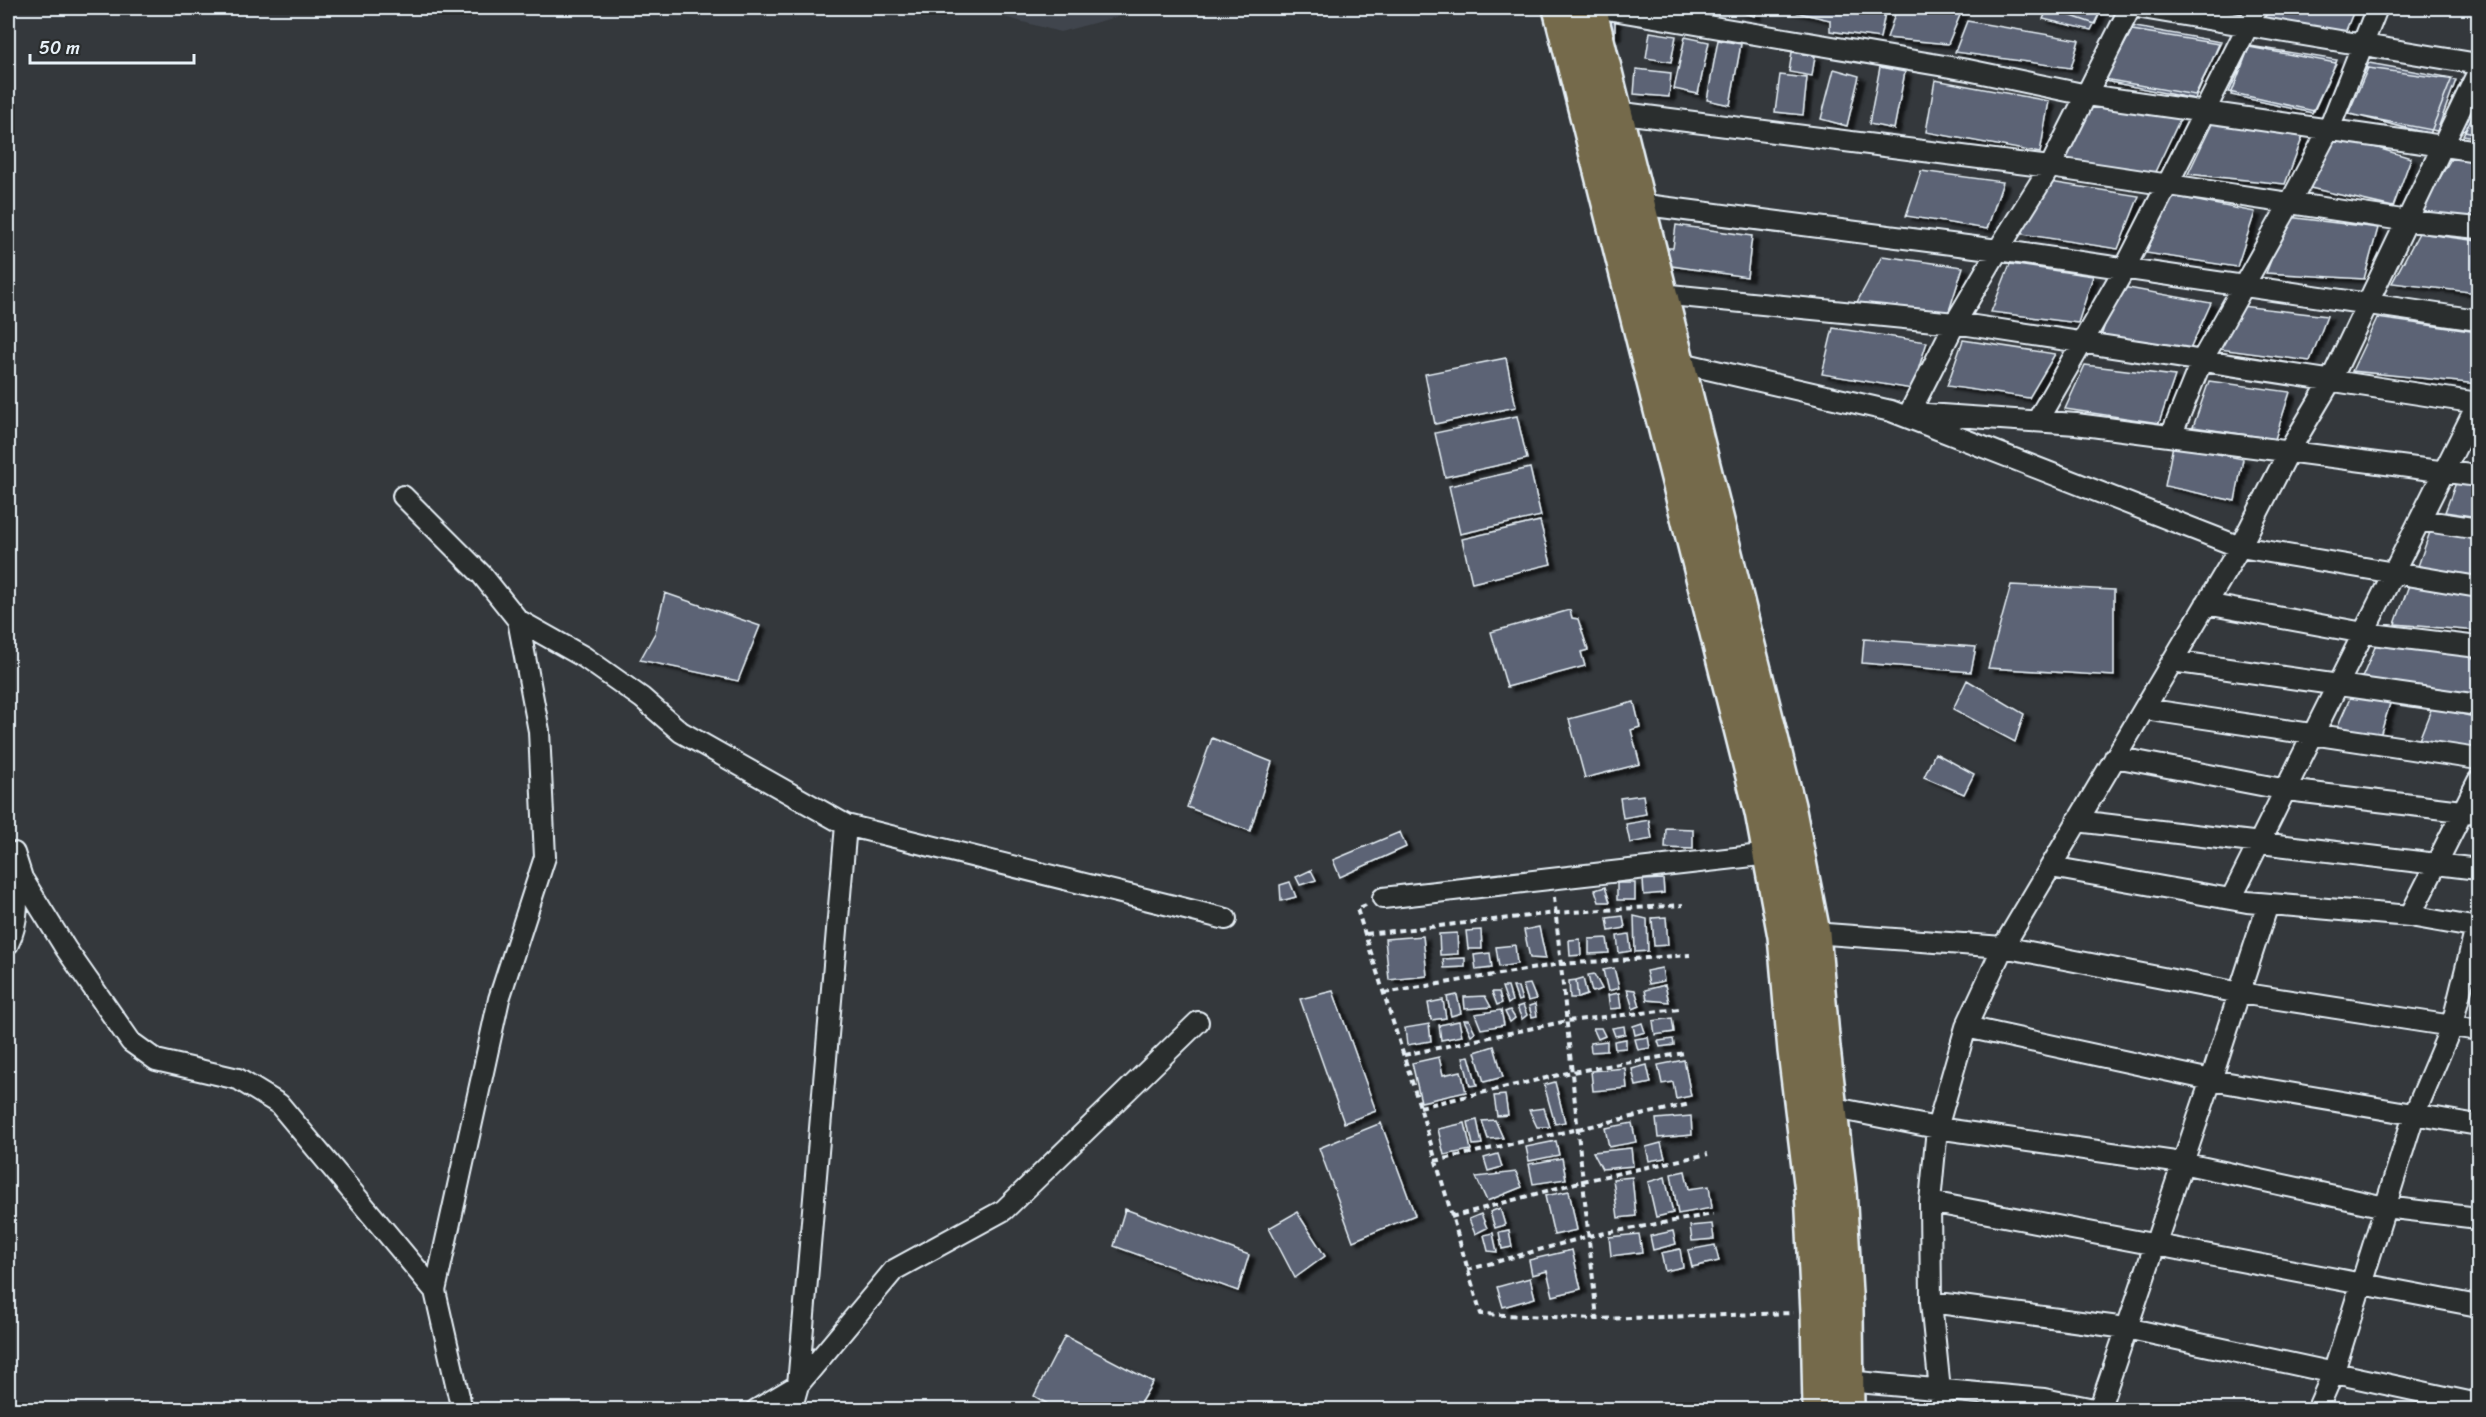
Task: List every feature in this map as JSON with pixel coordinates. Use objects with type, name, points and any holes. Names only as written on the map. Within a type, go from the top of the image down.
[{"type":"highway","points":[[1560,8],[1770,854],[1785,936],[1795,1051],[1812,1191],[1820,1410]]},
{"type":"highway","points":[[1589,8],[1788,806],[1813,933],[1839,1189],[1846,1311],[1847,1395]]},
{"type":"street","points":[[1600,8],[1968,70],[2087,94],[2478,151]]},
{"type":"street","points":[[1901,412],[2050,167],[2130,8]]},
{"type":"street","points":[[2142,8],[2478,64]]},
{"type":"street","points":[[2037,421],[2125,268],[2257,8]]},
{"type":"street","points":[[2171,436],[2201,362],[2329,129],[2377,8]]},
{"type":"street","points":[[1942,1410],[1931,1302],[1930,1202],[1937,1128],[1966,1027],[2003,947],[2240,547],[2289,451],[2330,382],[2409,221],[2478,72]]},
{"type":"street","points":[[1615,112],[2050,167],[2409,221],[2478,228]]},
{"type":"street","points":[[1638,204],[1998,250],[2478,320]]},
{"type":"street","points":[[1660,294],[1955,323],[2478,403],[2231,899]]},
{"type":"street","points":[[1677,362],[1901,412],[2037,421],[2478,476]]},
{"type":"street","points":[[1901,412],[2240,547],[2478,587]]},
{"type":"street","points":[[404,496],[482,575],[518,620],[584,657],[642,698],[681,732],[846,825],[1226,919]]},
{"type":"street","points":[[2420,520],[2478,529]]},
{"type":"street","points":[[2206,604],[2364,633],[2478,648]]},
{"type":"street","points":[[462,1410],[435,1291],[499,999],[545,857],[539,731],[518,620]]},
{"type":"street","points":[[2172,661],[2478,705]]},
{"type":"street","points":[[2144,709],[2478,759]]},
{"type":"street","points":[[2115,757],[2287,790],[2471,812]]},
{"type":"street","points":[[2410,916],[2435,866],[2471,812],[2478,781]]},
{"type":"street","points":[[2078,821],[2435,866],[2478,869]]},
{"type":"street","points":[[791,1410],[798,1384],[846,825]]},
{"type":"street","points":[[8,944],[14,932],[18,891],[14,853],[22,878],[66,949],[131,1042],[156,1060],[238,1079],[279,1104],[435,1291]]},
{"type":"street","points":[[1383,898],[1770,854]]},
{"type":"street","points":[[2051,867],[2231,899],[2410,916],[2477,928],[2452,1025],[2414,1115],[2334,1371],[2317,1410]]},
{"type":"street","points":[[1847,1395],[1940,1388],[2044,1399],[2099,1410],[2268,904]]},
{"type":"street","points":[[1813,933],[2003,947],[2240,993],[2478,1030]]},
{"type":"street","points":[[756,1410],[798,1384],[894,1270],[1004,1210],[1198,1022]]},
{"type":"street","points":[[1966,1027],[2211,1080],[2478,1125]]},
{"type":"street","points":[[1830,1107],[1937,1128],[2182,1163],[2385,1207],[2478,1218]]},
{"type":"street","points":[[1930,1202],[2478,1306]]},
{"type":"street","points":[[1931,1302],[2126,1328],[2334,1371],[2478,1404]]},
{"type":"path","points":[[1552,878],[1597,1319]]},
{"type":"path","points":[[1383,898],[1357,909],[1420,1107],[1481,1314],[1597,1319],[1818,1312]]},
{"type":"path","points":[[1366,934],[1556,913],[1683,905]]},
{"type":"path","points":[[1384,993],[1561,964],[1690,955]]},
{"type":"path","points":[[1404,1055],[1567,1021],[1679,1009]]},
{"type":"path","points":[[1420,1107],[1572,1072],[1685,1053]]},
{"type":"path","points":[[1435,1161],[1690,1104]]},
{"type":"path","points":[[1451,1217],[1583,1181],[1708,1154]]},
{"type":"path","points":[[1467,1270],[1589,1236],[1713,1214]]},
{"type":"shaded area","points":[[971,8],[1150,8],[1060,32]]},
{"type":"building","points":[[1726,8],[1757,8],[1755,16]]},
{"type":"building","points":[[1778,8],[1886,8],[1880,38],[1830,31],[1830,20]]},
{"type":"building","points":[[1897,8],[1945,10],[1946,8],[1963,8],[1948,44],[1887,38]]},
{"type":"building","points":[[2048,8],[2102,8],[2095,24]]},
{"type":"building","points":[[2048,8],[2102,8],[2091,30],[2043,19]]},
{"type":"building","points":[[2214,8],[2237,8],[2234,14]]},
{"type":"building","points":[[2267,8],[2355,8],[2342,40],[2261,23]]},
{"type":"building","points":[[1615,17],[1615,36],[1605,36],[1605,19]]},
{"type":"building","points":[[1967,21],[2079,40],[2071,68],[1955,52]]},
{"type":"building","points":[[2130,26],[2221,42],[2195,95],[2104,79]]},
{"type":"building","points":[[2132,30],[2219,44],[2195,99],[2105,81]]},
{"type":"building","points":[[1650,32],[1676,36],[1671,62],[1646,58]]},
{"type":"building","points":[[1685,37],[1709,42],[1698,94],[1674,89]]},
{"type":"building","points":[[1718,40],[1741,44],[1730,105],[1707,100]]},
{"type":"building","points":[[2250,46],[2337,60],[2314,111],[2229,92]]},
{"type":"building","points":[[2249,47],[2336,63],[2312,113],[2231,95]]},
{"type":"building","points":[[1792,52],[1815,56],[1812,76],[1789,72]]},
{"type":"building","points":[[2369,63],[2452,78],[2430,134],[2343,112]]},
{"type":"building","points":[[1880,67],[1905,72],[1894,129],[1869,124]]},
{"type":"building","points":[[2368,68],[2456,80],[2437,131],[2348,114]]},
{"type":"building","points":[[1636,69],[1671,73],[1669,97],[1634,94]]},
{"type":"building","points":[[1834,69],[1859,76],[1847,126],[1821,119]]},
{"type":"building","points":[[1780,75],[1807,78],[1803,115],[1775,112]]},
{"type":"building","points":[[1935,80],[2049,101],[2040,153],[1926,132]]},
{"type":"building","points":[[2478,97],[2478,134],[2461,130]]},
{"type":"building","points":[[2092,100],[2180,119],[2154,174],[2064,159]]},
{"type":"building","points":[[2478,105],[2478,138],[2463,135]]},
{"type":"building","points":[[2214,120],[2303,136],[2285,184],[2188,174]]},
{"type":"building","points":[[2334,135],[2411,158],[2393,207],[2306,187]]},
{"type":"building","points":[[2452,157],[2478,161],[2478,220],[2421,211]]},
{"type":"building","points":[[1921,171],[2003,182],[1987,229],[1906,216]]},
{"type":"building","points":[[2044,181],[2139,196],[2118,249],[2022,234]]},
{"type":"building","points":[[2172,196],[2255,212],[2237,267],[2146,253]]},
{"type":"building","points":[[2288,217],[2378,228],[2364,279],[2266,273]]},
{"type":"building","points":[[1676,225],[1752,236],[1747,277],[1665,265],[1667,248],[1673,248]]},
{"type":"building","points":[[2419,233],[2478,241],[2478,293],[2392,283]]},
{"type":"building","points":[[1882,256],[1963,267],[1948,314],[1856,304]]},
{"type":"building","points":[[2010,264],[2093,276],[2078,323],[1991,312]]},
{"type":"building","points":[[2117,286],[2211,303],[2186,358],[2099,343]]},
{"type":"building","points":[[2241,306],[2327,316],[2310,361],[2219,349]]},
{"type":"building","points":[[2377,318],[2478,332],[2478,384],[2352,371]]},
{"type":"building","points":[[1833,328],[1927,342],[1912,389],[1822,374]]},
{"type":"building","points":[[1963,340],[2055,354],[2029,398],[1947,386]]},
{"type":"building","points":[[1506,358],[1516,407],[1435,424],[1425,374]]},
{"type":"building","points":[[2085,365],[2175,376],[2159,423],[2065,409]]},
{"type":"building","points":[[2209,381],[2290,392],[2275,439],[2193,427]]},
{"type":"building","points":[[1517,416],[1527,459],[1445,477],[1435,433]]},
{"type":"building","points":[[2173,445],[2243,459],[2235,501],[2165,486]]},
{"type":"building","points":[[1530,468],[1541,516],[1460,534],[1449,486]]},
{"type":"building","points":[[2457,480],[2478,482],[2478,517],[2445,512]]},
{"type":"building","points":[[1540,521],[1551,564],[1472,583],[1462,539]]},
{"type":"building","points":[[2430,532],[2478,539],[2478,576],[2417,569]]},
{"type":"building","points":[[2011,585],[2114,590],[2114,676],[1988,668]]},
{"type":"building","points":[[2409,585],[2478,595],[2478,631],[2395,624]]},
{"type":"building","points":[[665,593],[760,626],[738,681],[640,660],[655,633]]},
{"type":"building","points":[[1570,610],[1572,618],[1578,619],[1588,650],[1581,652],[1585,666],[1507,687],[1491,632]]},
{"type":"building","points":[[1864,639],[1976,647],[1971,672],[1862,663]]},
{"type":"building","points":[[2378,640],[2478,653],[2478,694],[2362,678]]},
{"type":"building","points":[[1967,680],[2024,714],[2015,742],[1953,709]]},
{"type":"building","points":[[2354,689],[2392,697],[2378,742],[2335,732]]},
{"type":"building","points":[[1634,702],[1640,727],[1631,730],[1640,764],[1585,778],[1569,719]]},
{"type":"building","points":[[2432,707],[2478,718],[2478,740],[2471,753],[2417,745]]},
{"type":"building","points":[[1212,738],[1272,762],[1250,831],[1187,807]]},
{"type":"building","points":[[1935,753],[1974,774],[1964,794],[1924,777]]},
{"type":"building","points":[[1643,795],[1646,814],[1623,818],[1620,798]]},
{"type":"building","points":[[1649,820],[1652,839],[1630,843],[1626,824]]},
{"type":"building","points":[[1666,828],[1693,829],[1693,849],[1665,848]]},
{"type":"building","points":[[1400,832],[1406,847],[1340,877],[1333,860]]},
{"type":"building","points":[[1311,870],[1316,880],[1300,885],[1296,877]]},
{"type":"building","points":[[1663,879],[1664,893],[1644,895],[1643,880]]},
{"type":"building","points":[[1290,882],[1296,897],[1281,901],[1280,885]]},
{"type":"building","points":[[1617,883],[1635,883],[1635,900],[1617,900]]},
{"type":"building","points":[[1605,887],[1610,902],[1599,902],[1595,890]]},
{"type":"building","points":[[1623,916],[1625,928],[1609,931],[1607,918]]},
{"type":"building","points":[[1634,916],[1647,919],[1648,951],[1635,952]]},
{"type":"building","points":[[1666,917],[1668,945],[1654,946],[1652,918]]},
{"type":"building","points":[[1539,927],[1546,959],[1530,958],[1524,930]]},
{"type":"building","points":[[1481,930],[1482,949],[1468,949],[1466,931]]},
{"type":"building","points":[[1457,933],[1458,954],[1440,955],[1439,934]]},
{"type":"building","points":[[1629,934],[1631,951],[1619,953],[1617,936]]},
{"type":"building","points":[[1423,936],[1427,976],[1389,980],[1385,939]]},
{"type":"building","points":[[1607,938],[1609,953],[1589,954],[1589,939]]},
{"type":"building","points":[[1580,939],[1581,955],[1570,956],[1569,940]]},
{"type":"building","points":[[1515,945],[1517,964],[1499,967],[1496,947]]},
{"type":"building","points":[[1490,953],[1492,968],[1476,970],[1474,955]]},
{"type":"building","points":[[1465,958],[1465,967],[1444,968],[1443,959]]},
{"type":"building","points":[[1614,968],[1619,988],[1608,991],[1603,970]]},
{"type":"building","points":[[1662,968],[1664,981],[1649,984],[1646,971]]},
{"type":"building","points":[[1594,974],[1602,989],[1592,992],[1588,975]]},
{"type":"building","points":[[1583,978],[1587,995],[1578,998],[1576,980]]},
{"type":"building","points":[[1576,980],[1578,998],[1570,998],[1569,981]]},
{"type":"building","points":[[1530,984],[1536,999],[1528,1001],[1523,985]]},
{"type":"building","points":[[1665,985],[1669,1002],[1647,1000],[1645,990]]},
{"type":"building","points":[[1502,987],[1508,987],[1512,1001],[1508,1004]]},
{"type":"building","points":[[1513,987],[1518,987],[1522,1000],[1518,1001]]},
{"type":"building","points":[[1627,989],[1635,990],[1640,1006],[1633,1009]]},
{"type":"building","points":[[1333,991],[1376,1111],[1344,1123],[1300,999]]},
{"type":"building","points":[[1492,992],[1499,992],[1502,1003],[1497,1005]]},
{"type":"building","points":[[1619,993],[1621,1008],[1610,1009],[1608,995]]},
{"type":"building","points":[[1457,995],[1461,1013],[1451,1016],[1447,997]]},
{"type":"building","points":[[1485,996],[1491,1007],[1465,1009],[1464,997]]},
{"type":"building","points":[[1443,1000],[1446,1018],[1431,1020],[1428,1003]]},
{"type":"building","points":[[1535,1004],[1537,1016],[1532,1017],[1529,1006]]},
{"type":"building","points":[[1523,1005],[1527,1015],[1522,1019],[1517,1007]]},
{"type":"building","points":[[1501,1010],[1504,1025],[1481,1029],[1475,1014]]},
{"type":"building","points":[[1510,1010],[1515,1018],[1510,1022],[1505,1012]]},
{"type":"building","points":[[1672,1018],[1674,1032],[1655,1035],[1653,1021]]},
{"type":"building","points":[[1464,1020],[1469,1020],[1475,1032],[1471,1035]]},
{"type":"building","points":[[1459,1021],[1462,1036],[1441,1040],[1439,1025]]},
{"type":"building","points":[[1642,1023],[1645,1032],[1635,1035],[1633,1026]]},
{"type":"building","points":[[1429,1024],[1431,1041],[1407,1045],[1405,1028]]},
{"type":"building","points":[[1624,1026],[1625,1034],[1615,1036],[1612,1028]]},
{"type":"building","points":[[1593,1028],[1601,1028],[1605,1036],[1598,1039]]},
{"type":"building","points":[[1648,1037],[1650,1048],[1638,1050],[1635,1039]]},
{"type":"building","points":[[1626,1039],[1626,1048],[1615,1049],[1614,1041]]},
{"type":"building","points":[[1673,1039],[1674,1045],[1660,1047],[1658,1041]]},
{"type":"building","points":[[1607,1041],[1607,1051],[1591,1052],[1590,1043]]},
{"type":"building","points":[[1494,1046],[1503,1077],[1484,1082],[1475,1052]]},
{"type":"building","points":[[1469,1056],[1477,1085],[1470,1086],[1463,1057]]},
{"type":"building","points":[[1439,1057],[1443,1075],[1461,1071],[1466,1092],[1421,1102],[1412,1063]]},
{"type":"building","points":[[1684,1060],[1691,1096],[1676,1099],[1673,1082],[1662,1084],[1658,1065]]},
{"type":"building","points":[[1647,1065],[1651,1083],[1636,1086],[1632,1069]]},
{"type":"building","points":[[1625,1068],[1627,1088],[1593,1091],[1591,1071]]},
{"type":"building","points":[[1555,1082],[1565,1122],[1555,1124],[1544,1085]]},
{"type":"building","points":[[1505,1095],[1508,1115],[1497,1116],[1494,1096]]},
{"type":"building","points":[[1544,1108],[1550,1127],[1537,1127],[1529,1110]]},
{"type":"building","points":[[1691,1116],[1692,1135],[1658,1138],[1656,1119]]},
{"type":"building","points":[[1477,1120],[1482,1144],[1473,1145],[1468,1122]]},
{"type":"building","points":[[1495,1120],[1503,1138],[1488,1139],[1482,1121]]},
{"type":"building","points":[[1381,1123],[1415,1215],[1353,1241],[1319,1148]]},
{"type":"building","points":[[1465,1123],[1471,1150],[1444,1155],[1438,1129]]},
{"type":"building","points":[[1632,1123],[1636,1142],[1609,1147],[1605,1128]]},
{"type":"building","points":[[1556,1141],[1559,1155],[1529,1161],[1526,1147]]},
{"type":"building","points":[[1661,1143],[1665,1158],[1649,1161],[1646,1147]]},
{"type":"building","points":[[1631,1148],[1633,1166],[1602,1169],[1593,1152]]},
{"type":"building","points":[[1498,1154],[1502,1167],[1488,1171],[1484,1158]]},
{"type":"building","points":[[1562,1158],[1566,1179],[1533,1184],[1529,1164]]},
{"type":"building","points":[[1685,1171],[1689,1189],[1709,1186],[1712,1208],[1678,1214],[1671,1174]]},
{"type":"building","points":[[1516,1172],[1522,1187],[1487,1201],[1476,1177]]},
{"type":"building","points":[[1632,1177],[1636,1216],[1618,1218],[1613,1179]]},
{"type":"building","points":[[1665,1177],[1673,1213],[1656,1217],[1648,1182]]},
{"type":"building","points":[[1569,1191],[1577,1230],[1554,1235],[1545,1196]]},
{"type":"building","points":[[1500,1208],[1505,1225],[1495,1228],[1490,1212]]},
{"type":"building","points":[[1125,1209],[1249,1255],[1238,1291],[1114,1246]]},
{"type":"building","points":[[1297,1212],[1325,1256],[1295,1278],[1269,1228]]},
{"type":"building","points":[[1481,1214],[1487,1228],[1475,1234],[1469,1219]]},
{"type":"building","points":[[1712,1224],[1714,1239],[1692,1241],[1690,1226]]},
{"type":"building","points":[[1509,1230],[1512,1247],[1502,1249],[1499,1232]]},
{"type":"building","points":[[1673,1231],[1676,1244],[1653,1250],[1650,1236]]},
{"type":"building","points":[[1493,1233],[1497,1252],[1488,1251],[1484,1235]]},
{"type":"building","points":[[1639,1234],[1642,1252],[1611,1256],[1609,1237]]},
{"type":"building","points":[[1715,1245],[1719,1261],[1692,1267],[1688,1250]]},
{"type":"building","points":[[1680,1249],[1683,1267],[1665,1271],[1661,1253]]},
{"type":"building","points":[[1572,1250],[1581,1289],[1553,1296],[1547,1271],[1532,1275],[1529,1260]]},
{"type":"building","points":[[1530,1278],[1535,1298],[1503,1307],[1497,1287]]},
{"type":"building","points":[[1065,1336],[1153,1382],[1136,1410],[1058,1410],[1034,1396]]}]
